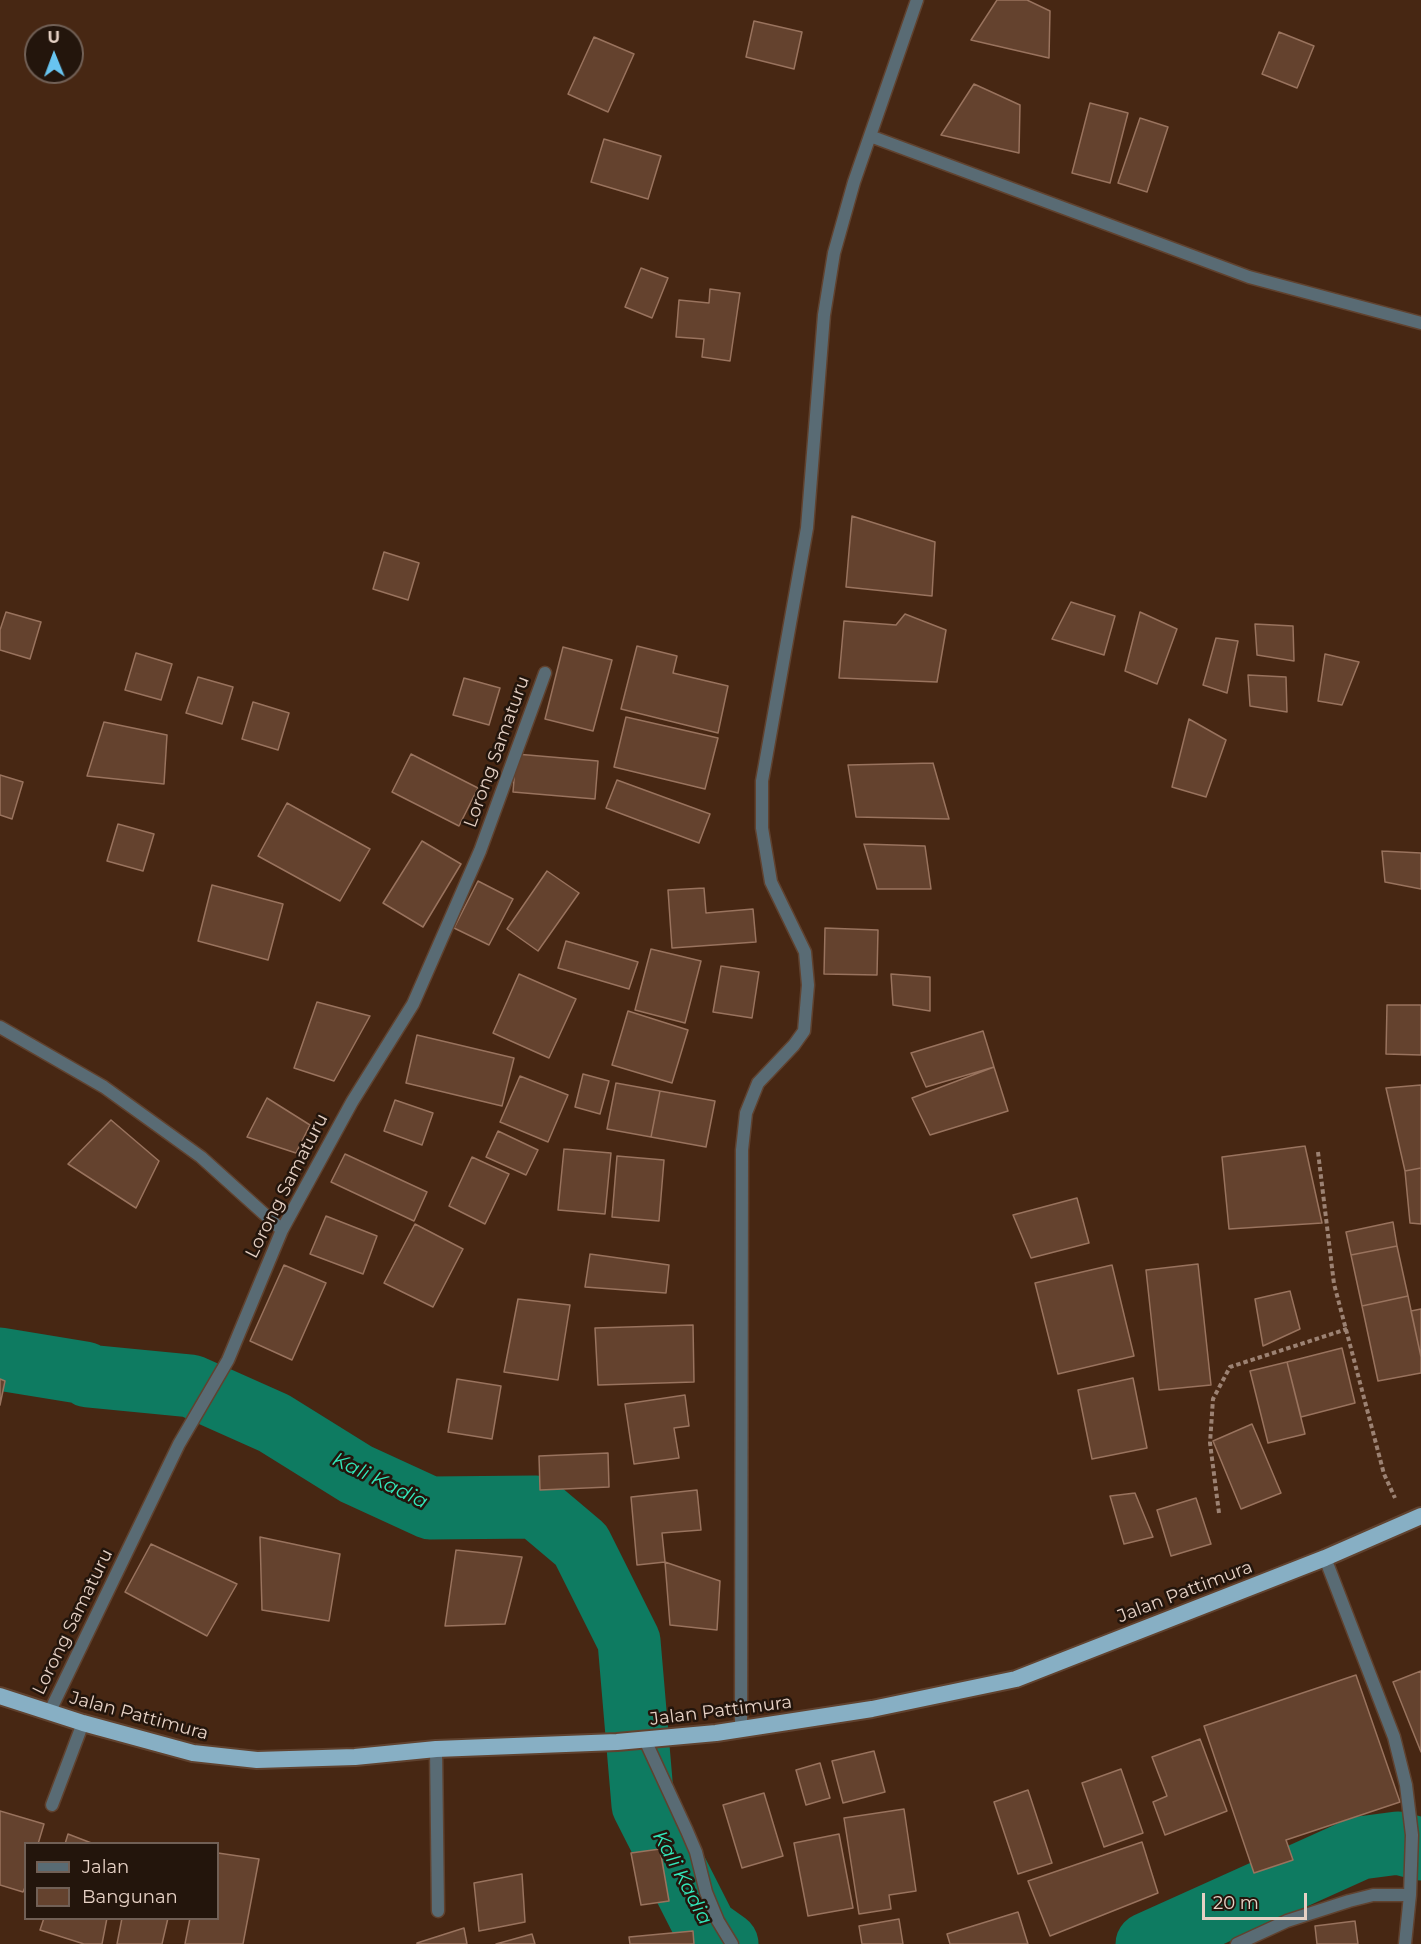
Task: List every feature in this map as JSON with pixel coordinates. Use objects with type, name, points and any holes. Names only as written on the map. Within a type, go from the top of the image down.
[{"type":"highway","name":"Jalan Pattimura","points":[[0,1696],[83,1723],[193,1753],[257,1760],[355,1757],[436,1749],[617,1742],[716,1733],[872,1709],[1016,1679],[1325,1558],[1414,1519]]},
{"type":"street","points":[[741,1729],[742,1150],[746,1113],[758,1083],[804,1031],[808,985],[805,952],[771,882],[762,828],[762,781],[807,528],[825,305],[834,253],[854,182],[917,0]]},
{"type":"street","points":[[870,136],[1249,277],[1421,323]]},
{"type":"street","name":"Lorong Samaturu","points":[[50,1711],[179,1444],[228,1360],[282,1230],[352,1102],[413,1004],[480,851],[545,673]]},
{"type":"street","points":[[0,1027],[104,1088],[201,1157],[282,1230]]},
{"type":"street","points":[[1325,1558],[1394,1737],[1406,1785],[1412,1835],[1410,1895],[1404,1944]]},
{"type":"street","points":[[52,1805],[83,1723]]},
{"type":"street","points":[[644,1740],[696,1852],[706,1892],[718,1921],[732,1944]]},
{"type":"street","points":[[436,1749],[438,1911]]},
{"type":"street","points":[[1244,1943],[1287,1921],[1349,1900],[1373,1895],[1410,1895]]},
{"type":"path","points":[[1318,1152],[1334,1284],[1384,1474],[1414,1519]]},
{"type":"path","points":[[1219,1513],[1210,1443],[1213,1400],[1230,1367],[1347,1329]]},
{"type":"building","points":[[997,0],[1027,0],[1050,11],[1049,58],[971,40]]},
{"type":"building","points":[[754,21],[802,32],[794,69],[746,57]]},
{"type":"building","points":[[1279,32],[1314,46],[1297,88],[1262,74]]},
{"type":"building","points":[[594,37],[634,54],[608,112],[568,94]]},
{"type":"building","points":[[974,84],[1020,105],[1019,153],[941,135]]},
{"type":"building","points":[[1090,103],[1128,113],[1110,183],[1072,173]]},
{"type":"building","points":[[1140,118],[1168,127],[1147,192],[1118,183]]},
{"type":"building","points":[[604,139],[661,156],[648,199],[591,182]]},
{"type":"building","points":[[641,268],[668,278],[652,318],[625,307]]},
{"type":"building","points":[[710,289],[740,293],[730,361],[702,357],[704,339],[676,337],[679,300],[709,303]]},
{"type":"building","points":[[852,516],[935,542],[932,596],[846,587]]},
{"type":"building","points":[[384,552],[419,563],[408,600],[373,589]]},
{"type":"building","points":[[1071,602],[1115,616],[1104,655],[1052,639]]},
{"type":"building","points":[[6,612],[41,622],[30,659],[0,650],[0,630]]},
{"type":"building","points":[[1140,612],[1177,629],[1157,684],[1125,671]]},
{"type":"building","points":[[905,614],[946,630],[937,682],[839,678],[844,621],[896,625]]},
{"type":"building","points":[[1255,624],[1293,626],[1294,661],[1257,655]]},
{"type":"building","points":[[1216,638],[1238,641],[1227,693],[1203,685]]},
{"type":"building","points":[[637,646],[677,656],[673,673],[728,686],[718,733],[621,709]]},
{"type":"building","points":[[563,647],[612,660],[593,731],[545,719]]},
{"type":"building","points":[[136,653],[172,664],[161,700],[125,690]]},
{"type":"building","points":[[1325,654],[1359,662],[1342,705],[1318,701]]},
{"type":"building","points":[[1248,675],[1286,677],[1287,712],[1250,706]]},
{"type":"building","points":[[198,677],[233,687],[222,724],[186,713]]},
{"type":"building","points":[[464,678],[500,688],[489,725],[453,715]]},
{"type":"building","points":[[253,702],[289,713],[278,750],[242,739]]},
{"type":"building","points":[[626,717],[718,738],[705,789],[614,767]]},
{"type":"building","points":[[1189,719],[1226,740],[1206,797],[1172,787]]},
{"type":"building","points":[[104,722],[167,735],[164,784],[87,776]]},
{"type":"building","points":[[411,754],[478,788],[459,826],[392,792]]},
{"type":"building","points":[[516,754],[598,761],[595,799],[513,792]]},
{"type":"building","points":[[933,763],[949,819],[856,817],[848,765]]},
{"type":"building","points":[[0,775],[23,782],[12,819],[0,815]]},
{"type":"building","points":[[617,780],[710,814],[699,843],[606,808]]},
{"type":"building","points":[[287,803],[370,849],[340,901],[258,856]]},
{"type":"building","points":[[118,824],[154,834],[143,871],[107,861]]},
{"type":"building","points":[[422,841],[461,864],[423,927],[383,903]]},
{"type":"building","points":[[864,844],[925,846],[931,889],[877,889]]},
{"type":"building","points":[[1382,851],[1421,853],[1421,889],[1385,882]]},
{"type":"building","points":[[547,871],[579,893],[538,951],[507,929]]},
{"type":"building","points":[[478,881],[513,899],[489,945],[454,928]]},
{"type":"building","points":[[212,885],[283,904],[268,960],[198,941]]},
{"type":"building","points":[[704,888],[706,913],[753,909],[756,942],[672,948],[668,890]]},
{"type":"building","points":[[825,928],[878,930],[877,975],[824,974]]},
{"type":"building","points":[[566,941],[638,962],[629,989],[558,968]]},
{"type":"building","points":[[651,949],[701,961],[685,1023],[635,1010]]},
{"type":"building","points":[[721,966],[759,972],[752,1018],[713,1012]]},
{"type":"building","points":[[519,974],[576,999],[549,1058],[493,1033]]},
{"type":"building","points":[[891,974],[930,977],[930,1011],[893,1005]]},
{"type":"building","points":[[317,1002],[370,1016],[334,1081],[294,1068]]},
{"type":"building","points":[[1387,1005],[1421,1005],[1421,1055],[1386,1054]]},
{"type":"building","points":[[628,1011],[688,1030],[672,1083],[612,1065]]},
{"type":"building","points":[[983,1031],[994,1067],[926,1087],[911,1053]]},
{"type":"building","points":[[417,1035],[514,1058],[502,1106],[406,1083]]},
{"type":"building","points":[[994,1067],[1008,1111],[930,1135],[912,1098]]},
{"type":"building","points":[[583,1074],[609,1081],[600,1114],[575,1107]]},
{"type":"building","points":[[520,1076],[568,1095],[548,1142],[500,1122]]},
{"type":"building","points":[[616,1083],[660,1091],[651,1137],[607,1129]]},
{"type":"building","points":[[1421,1085],[1421,1168],[1405,1171],[1386,1088]]},
{"type":"building","points":[[660,1091],[715,1101],[706,1147],[651,1137]]},
{"type":"building","points":[[267,1098],[310,1125],[296,1153],[247,1137]]},
{"type":"building","points":[[395,1100],[433,1113],[422,1145],[384,1131]]},
{"type":"building","points":[[111,1120],[159,1161],[136,1208],[68,1164]]},
{"type":"building","points":[[498,1131],[538,1150],[526,1175],[486,1157]]},
{"type":"building","points":[[1305,1146],[1322,1223],[1229,1229],[1222,1157]]},
{"type":"building","points":[[564,1149],[611,1153],[605,1214],[558,1210]]},
{"type":"building","points":[[345,1154],[427,1192],[414,1221],[331,1182]]},
{"type":"building","points":[[617,1156],[664,1160],[659,1221],[612,1217]]},
{"type":"building","points":[[472,1157],[509,1174],[485,1224],[449,1206]]},
{"type":"building","points":[[1421,1168],[1421,1224],[1410,1223],[1405,1171]]},
{"type":"building","points":[[1077,1198],[1089,1243],[1031,1258],[1013,1215]]},
{"type":"building","points":[[326,1216],[377,1236],[363,1274],[310,1254]]},
{"type":"building","points":[[1393,1222],[1397,1246],[1351,1255],[1346,1232]]},
{"type":"building","points":[[415,1224],[463,1249],[433,1307],[384,1283]]},
{"type":"building","points":[[1397,1246],[1408,1296],[1362,1306],[1351,1255]]},
{"type":"building","points":[[590,1254],[669,1265],[666,1293],[585,1287]]},
{"type":"building","points":[[1198,1264],[1211,1385],[1159,1390],[1146,1270]]},
{"type":"building","points":[[284,1265],[326,1283],[292,1360],[250,1341]]},
{"type":"building","points":[[1112,1265],[1134,1356],[1058,1374],[1035,1283]]},
{"type":"building","points":[[1290,1291],[1300,1329],[1263,1346],[1255,1299]]},
{"type":"building","points":[[1408,1296],[1421,1357],[1421,1373],[1378,1381],[1362,1306]]},
{"type":"building","points":[[518,1299],[570,1305],[558,1380],[504,1372]]},
{"type":"building","points":[[1421,1309],[1421,1357],[1411,1311]]},
{"type":"building","points":[[693,1325],[694,1382],[598,1385],[595,1328]]},
{"type":"building","points":[[1342,1348],[1355,1403],[1301,1417],[1287,1362]]},
{"type":"building","points":[[1287,1362],[1305,1434],[1268,1443],[1250,1371]]},
{"type":"building","points":[[1133,1378],[1147,1448],[1092,1459],[1078,1390]]},
{"type":"building","points":[[0,1379],[5,1381],[0,1405]]},
{"type":"building","points":[[457,1379],[501,1386],[492,1439],[448,1432]]},
{"type":"building","points":[[685,1395],[689,1426],[674,1428],[679,1458],[634,1464],[625,1404]]},
{"type":"building","points":[[1252,1424],[1281,1493],[1241,1509],[1213,1441]]},
{"type":"building","points":[[608,1453],[609,1487],[540,1490],[539,1456]]},
{"type":"building","points":[[697,1490],[701,1530],[662,1533],[665,1562],[637,1565],[631,1497]]},
{"type":"building","points":[[1135,1493],[1153,1537],[1124,1544],[1110,1496]]},
{"type":"building","points":[[1196,1498],[1211,1544],[1171,1556],[1157,1510]]},
{"type":"building","points":[[260,1537],[340,1554],[329,1621],[262,1610]]},
{"type":"building","points":[[151,1544],[237,1584],[207,1636],[125,1592]]},
{"type":"building","points":[[456,1550],[522,1557],[505,1624],[445,1626]]},
{"type":"building","points":[[665,1562],[720,1581],[717,1630],[670,1625]]},
{"type":"building","points":[[1421,1671],[1421,1752],[1393,1682]]},
{"type":"building","points":[[1356,1675],[1400,1802],[1286,1840],[1293,1860],[1254,1873],[1204,1726]]},
{"type":"building","points":[[1200,1739],[1227,1811],[1165,1835],[1153,1802],[1167,1796],[1152,1757]]},
{"type":"building","points":[[874,1751],[885,1792],[843,1803],[832,1761]]},
{"type":"building","points":[[820,1763],[830,1798],[806,1805],[796,1770]]},
{"type":"building","points":[[1121,1769],[1143,1833],[1104,1847],[1082,1783]]},
{"type":"building","points":[[1028,1790],[1052,1863],[1018,1874],[994,1802]]},
{"type":"building","points":[[764,1793],[783,1856],[742,1868],[723,1805]]},
{"type":"building","points":[[904,1809],[916,1891],[889,1895],[891,1909],[859,1914],[844,1818]]},
{"type":"building","points":[[0,1811],[44,1824],[39,1842],[24,1842],[23,1892],[0,1885]]},
{"type":"building","points":[[68,1834],[89,1842],[66,1842]]},
{"type":"building","points":[[839,1834],[853,1908],[808,1916],[794,1843]]},
{"type":"building","points":[[1142,1842],[1158,1893],[1050,1936],[1028,1881]]},
{"type":"building","points":[[660,1849],[669,1901],[641,1905],[631,1853]]},
{"type":"building","points":[[219,1853],[259,1859],[243,1944],[185,1944],[190,1920],[219,1920]]},
{"type":"building","points":[[522,1874],[525,1922],[479,1931],[474,1883]]},
{"type":"building","points":[[1018,1912],[1028,1944],[950,1944],[947,1934]]},
{"type":"building","points":[[899,1919],[903,1944],[862,1944],[859,1926]]},
{"type":"building","points":[[43,1920],[107,1920],[102,1944],[84,1944],[40,1930]]},
{"type":"building","points":[[122,1920],[168,1920],[162,1944],[117,1944]]},
{"type":"building","points":[[1355,1921],[1358,1944],[1317,1944],[1315,1926]]},
{"type":"building","points":[[464,1928],[467,1944],[417,1944],[417,1943]]},
{"type":"building","points":[[693,1931],[694,1944],[630,1944],[629,1937]]},
{"type":"building","points":[[532,1934],[535,1944],[496,1944]]},
{"type":"waterway","name":"Kali Kadia","points":[[0,1359],[85,1373],[88,1376],[191,1386],[274,1423],[356,1474],[430,1508],[536,1507],[581,1545],[629,1641],[643,1805],[706,1929],[727,1944]]},
{"type":"waterway","name":"Kali Kadia","points":[[1147,1944],[1360,1848],[1398,1843],[1421,1849]]}]
